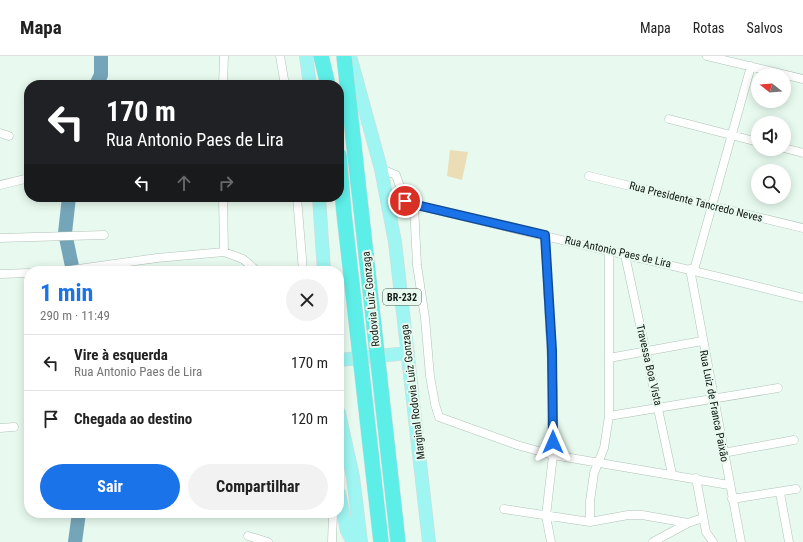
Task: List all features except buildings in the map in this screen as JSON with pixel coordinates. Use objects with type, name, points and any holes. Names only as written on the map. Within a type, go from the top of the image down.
[{"type":"highway","points":[[321,56],[327,80]]},
{"type":"highway","name":"Rodovia Luiz Gonzaga","points":[[344,56],[398,542]]},
{"type":"highway","name":"Rodovia Luiz Gonzaga","points":[[343,202],[381,542]]},
{"type":"main road","points":[[306,56],[309,80]]},
{"type":"main road","name":"Marginal Rodovia Luiz Gonzaga","points":[[350,56],[381,169],[395,242],[429,542]]},
{"type":"main road","points":[[319,202],[324,266]]},
{"type":"main road","points":[[344,359],[408,353]]},
{"type":"main road","points":[[344,437],[353,478],[361,542]]},
{"type":"main road","points":[[344,517],[347,532],[353,542]]},
{"type":"street","points":[[223,80],[224,56]]},
{"type":"street","points":[[280,56],[284,80]]},
{"type":"street","points":[[706,56],[803,79]]},
{"type":"street","name":"Rua Luiz de Franca Paixão","points":[[741,542],[702,341],[692,269],[712,206],[751,66]]},
{"type":"street","points":[[669,119],[751,140]]},
{"type":"street","points":[[0,133],[9,136]]},
{"type":"street","points":[[791,150],[803,153]]},
{"type":"street","points":[[381,169],[396,176],[405,201],[414,205],[416,266],[425,318],[430,376],[437,414],[444,420],[517,445],[553,455],[696,478],[729,485]]},
{"type":"street","name":"Rua Presidente Tancredo Neves","points":[[589,176],[803,228]]},
{"type":"street","points":[[0,185],[24,179]]},
{"type":"street","points":[[223,202],[224,252]]},
{"type":"street","points":[[297,202],[303,266]]},
{"type":"street","name":"Rua Antonio Paes de Lira","points":[[414,205],[545,235],[609,252],[692,269],[803,298]]},
{"type":"street","points":[[0,238],[104,235]]},
{"type":"street","points":[[545,235],[552,350],[553,455],[546,516],[551,542]]},
{"type":"street","points":[[99,266],[157,258],[224,252],[243,259],[251,266]]},
{"type":"street","points":[[590,522],[590,501],[597,462],[604,448],[609,416],[609,252]]},
{"type":"street","name":"Travessa Boa Vista","points":[[625,255],[672,474]]},
{"type":"street","points":[[0,274],[24,273]]},
{"type":"street","points":[[609,358],[702,341]]},
{"type":"street","points":[[609,416],[778,388]]},
{"type":"street","points":[[0,428],[14,427]]},
{"type":"street","points":[[723,453],[794,440]]},
{"type":"street","points":[[696,478],[706,532],[713,542]]},
{"type":"street","points":[[732,499],[796,489]]},
{"type":"street","points":[[780,492],[789,542]]},
{"type":"street","points":[[504,509],[590,522],[628,515],[642,515],[688,523]]},
{"type":"street","points":[[332,542],[333,518]]},
{"type":"street","points":[[653,542],[688,523],[703,518]]},
{"type":"street","points":[[248,536],[268,542]]},
{"type":"shaded area","points":[[450,150],[468,152],[462,180],[447,176]]},
{"type":"waterway","points":[[98,80],[101,75],[101,56]]},
{"type":"waterway","points":[[68,202],[65,233],[72,266]]},
{"type":"waterway","points":[[75,542],[78,518]]},
{"type":"route","points":[[405,201],[414,205],[545,235],[552,350],[553,442]]}]
